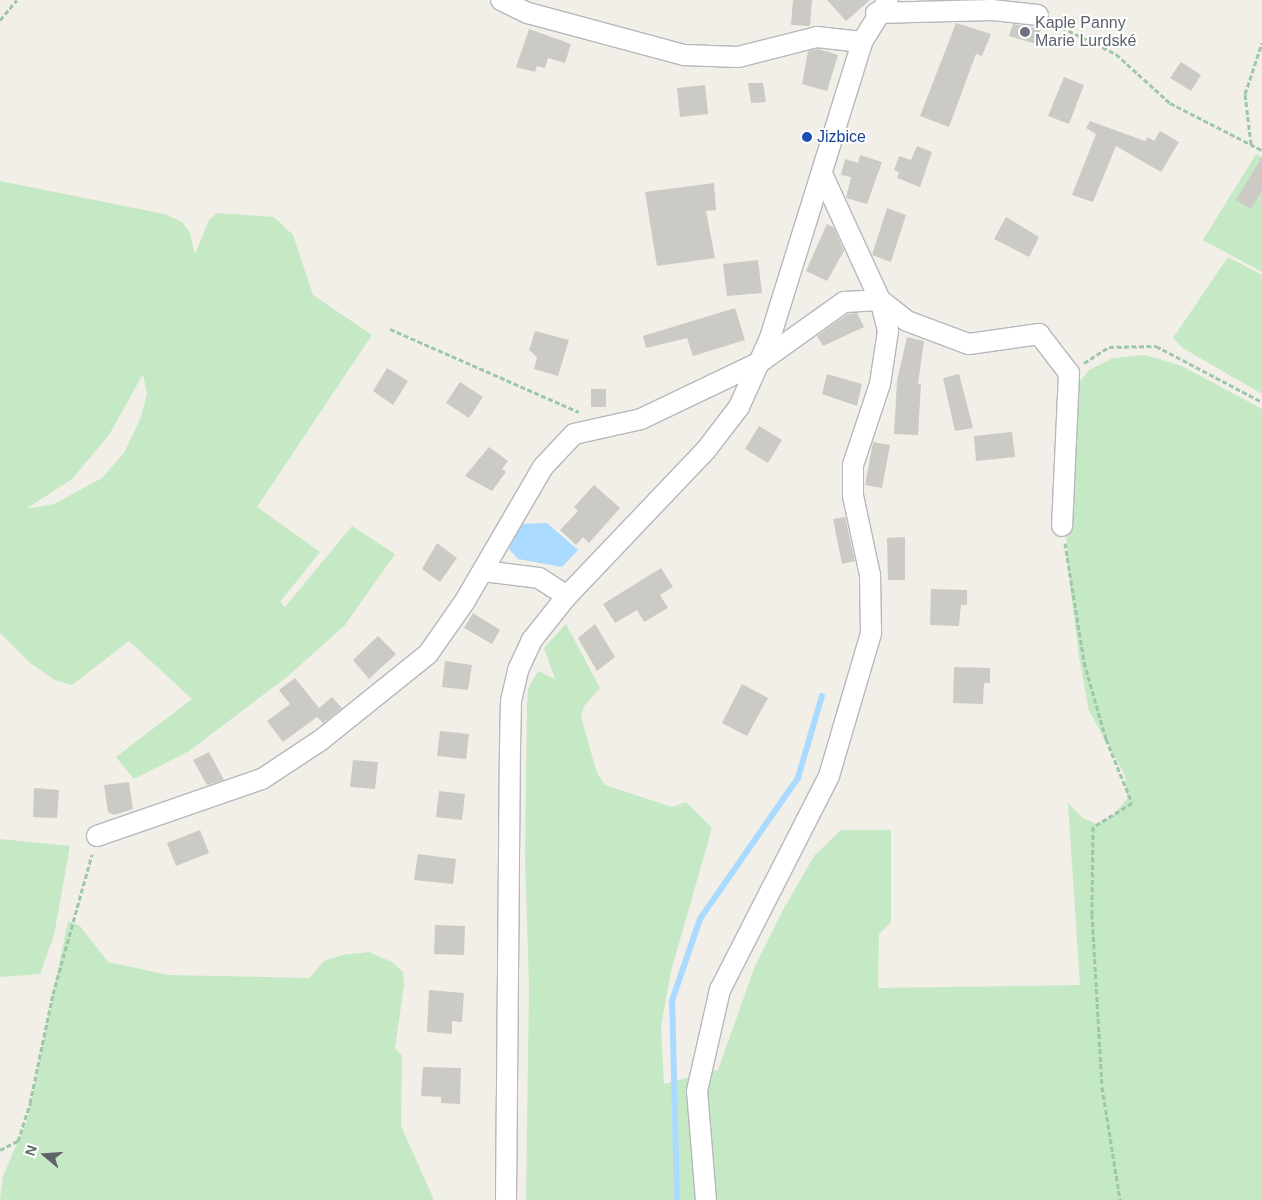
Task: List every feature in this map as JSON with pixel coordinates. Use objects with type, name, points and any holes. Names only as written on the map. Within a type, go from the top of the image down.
[{"type":"street","points":[[501,0],[528,13],[684,55],[738,58],[816,37],[862,42]]},
{"type":"street","points":[[506,1200],[511,701],[526,649],[567,596],[706,450],[739,407],[760,362],[822,174],[862,42],[882,7],[990,5],[1038,15]]},
{"type":"street","points":[[706,1200],[698,1082],[720,990],[829,776],[871,633],[870,575],[853,496],[853,465],[880,384],[888,331],[880,300],[822,174]]},
{"type":"street","points":[[97,836],[262,779],[321,740],[428,654],[483,571],[544,467],[574,434],[641,419],[760,362],[844,302],[880,300],[906,320],[969,344],[1039,334],[1069,373],[1062,526]]},
{"type":"street","points":[[483,571],[539,578],[567,596]]},
{"type":"path","points":[[0,20],[17,0]]},
{"type":"path","points":[[1038,15],[1116,54],[1170,103],[1262,150]]},
{"type":"path","points":[[1251,145],[1245,94],[1262,43]]},
{"type":"path","points":[[390,330],[582,414]]},
{"type":"path","points":[[1069,373],[1109,346],[1156,346],[1262,402]]},
{"type":"path","points":[[1062,526],[1084,662],[1106,739],[1132,803],[1093,827],[1092,914],[1102,1087],[1120,1200]]},
{"type":"path","points":[[0,1150],[18,1141],[30,1104],[54,994],[97,836]]},
{"type":"green space","points":[[1256,154],[1262,157],[1262,272],[1203,240]]},
{"type":"green space","points":[[0,181],[164,214],[182,222],[190,233],[195,254],[209,220],[217,213],[274,217],[293,235],[313,295],[372,335],[257,507],[320,552],[280,602],[285,607],[352,526],[395,554],[345,625],[288,676],[189,751],[134,779],[116,757],[192,699],[129,641],[72,685],[55,680],[30,663],[0,633]],"holes":[[[143,374],[147,393],[141,417],[124,453],[102,478],[54,504],[26,509],[72,479],[109,435]]]},
{"type":"green space","points":[[1228,257],[1262,275],[1262,394],[1183,348],[1173,338]]},
{"type":"green space","points":[[1145,355],[1182,366],[1262,409],[1262,1200],[526,1200],[529,986],[525,856],[528,689],[538,671],[555,679],[544,648],[566,624],[600,688],[584,706],[581,717],[597,773],[605,785],[672,807],[686,802],[712,828],[671,971],[661,1027],[664,1084],[718,1070],[755,966],[783,910],[814,856],[841,830],[891,830],[891,922],[879,934],[878,988],[1080,985],[1068,803],[1083,818],[1096,824],[1111,818],[1127,799],[1125,775],[1089,711],[1079,657],[1067,561],[1065,470],[1071,392],[1089,370],[1113,358]]},
{"type":"green space","points":[[0,839],[70,846],[54,935],[40,974],[0,977]]},
{"type":"green space","points":[[68,921],[80,926],[108,962],[168,975],[309,978],[324,961],[342,955],[369,952],[392,962],[403,972],[404,985],[395,1048],[402,1056],[401,1126],[434,1200],[0,1200],[3,1176],[27,1121]]},
{"type":"water","points":[[547,523],[578,550],[562,567],[518,559],[509,549],[521,524]]},
{"type":"building","points":[[793,0],[812,0],[810,26],[791,25]]},
{"type":"building","points":[[827,0],[870,0],[846,21]]},
{"type":"building","points":[[956,23],[991,34],[982,56],[976,54],[949,127],[920,116]]},
{"type":"building","name":"Kaple Panny Marie Lurdské","points":[[1013,24],[1041,29],[1036,44],[1009,36]]},
{"type":"building","points":[[529,29],[571,44],[565,63],[548,58],[545,68],[537,66],[535,72],[516,67]]},
{"type":"building","points":[[819,49],[838,55],[827,91],[802,84],[808,51]]},
{"type":"building","points":[[1181,62],[1201,75],[1191,91],[1170,78]]},
{"type":"building","points":[[1064,77],[1084,85],[1069,124],[1048,116]]},
{"type":"building","points":[[748,83],[763,83],[766,102],[751,103]]},
{"type":"building","points":[[705,85],[708,114],[680,117],[677,88]]},
{"type":"building","points":[[1090,121],[1145,141],[1148,137],[1154,141],[1160,131],[1179,142],[1161,172],[1116,146],[1093,202],[1072,195],[1096,134],[1086,128]]},
{"type":"building","points":[[917,146],[932,152],[920,187],[897,178],[899,172],[894,170],[899,156],[911,160]]},
{"type":"building","points":[[860,155],[882,162],[867,204],[846,198],[851,177],[841,175],[845,159],[858,163]]},
{"type":"building","points":[[1262,157],[1262,191],[1251,209],[1236,200]]},
{"type":"building","points":[[714,183],[716,210],[706,211],[715,258],[657,266],[645,192]]},
{"type":"building","points":[[887,208],[906,215],[891,262],[872,255]]},
{"type":"building","points":[[1006,217],[1039,237],[1029,257],[994,239]]},
{"type":"building","points":[[827,224],[834,228],[844,251],[827,281],[806,271]]},
{"type":"building","points":[[758,260],[762,293],[727,296],[723,264]]},
{"type":"building","points":[[735,308],[745,340],[693,356],[687,338],[646,348],[643,336]]},
{"type":"building","points":[[857,313],[864,327],[823,346],[817,336],[848,314]]},
{"type":"building","points":[[535,331],[569,340],[558,376],[534,369],[537,357],[529,350]]},
{"type":"building","points":[[907,337],[924,341],[918,384],[921,384],[918,435],[894,434],[897,381]]},
{"type":"building","points":[[387,368],[408,381],[393,405],[373,391]]},
{"type":"building","points":[[827,374],[862,384],[857,406],[822,394]]},
{"type":"building","points":[[959,374],[973,428],[955,431],[943,378]]},
{"type":"building","points":[[460,382],[483,397],[469,418],[446,403]]},
{"type":"building","points":[[591,389],[606,389],[606,407],[591,407]]},
{"type":"building","points":[[759,426],[782,440],[768,463],[745,449]]},
{"type":"building","points":[[1012,432],[1015,457],[976,461],[974,436]]},
{"type":"building","points":[[873,442],[890,445],[882,488],[865,485]]},
{"type":"building","points":[[489,447],[508,461],[502,469],[506,472],[492,491],[465,476]]},
{"type":"building","points":[[594,485],[620,508],[589,543],[583,537],[576,545],[560,530],[578,511],[574,507]]},
{"type":"building","points":[[845,517],[855,561],[842,564],[833,519]]},
{"type":"building","points":[[905,537],[905,580],[888,580],[887,538]]},
{"type":"building","points":[[437,543],[457,558],[440,582],[422,569]]},
{"type":"building","points":[[661,568],[673,587],[660,595],[668,608],[644,622],[637,610],[615,623],[603,604]]},
{"type":"building","points":[[931,589],[967,590],[967,605],[961,605],[959,626],[930,625]]},
{"type":"building","points":[[473,613],[500,630],[492,644],[464,628]]},
{"type":"building","points":[[595,624],[615,657],[597,671],[578,638]]},
{"type":"building","points":[[378,636],[396,654],[369,679],[353,660]]},
{"type":"building","points":[[445,661],[472,665],[468,690],[442,687]]},
{"type":"building","points":[[954,667],[990,668],[990,683],[984,683],[983,704],[953,703]]},
{"type":"building","points":[[295,678],[319,708],[332,697],[342,708],[323,723],[317,717],[283,742],[267,721],[290,704],[279,690]]},
{"type":"building","points":[[742,684],[768,698],[747,736],[722,723]]},
{"type":"building","points":[[440,731],[469,734],[466,759],[437,756]]},
{"type":"building","points":[[209,752],[224,780],[207,785],[193,760]]},
{"type":"building","points":[[353,760],[378,762],[375,789],[350,787]]},
{"type":"building","points":[[129,782],[133,809],[114,815],[108,812],[104,785]]},
{"type":"building","points":[[34,788],[59,790],[57,818],[33,817]]},
{"type":"building","points":[[439,791],[465,794],[462,820],[436,817]]},
{"type":"building","points":[[200,830],[209,853],[176,866],[167,843]]},
{"type":"building","points":[[418,854],[456,859],[453,884],[414,880]]},
{"type":"building","points":[[435,925],[465,926],[464,955],[434,954]]},
{"type":"building","points":[[429,990],[464,993],[462,1022],[452,1021],[452,1034],[427,1032]]},
{"type":"building","points":[[423,1067],[461,1068],[460,1104],[441,1103],[441,1097],[421,1096]]},
{"type":"waterway","points":[[677,1200],[672,1001],[700,919],[798,778],[822,696]]},
{"type":"place","name":"Kaple Panny Marie Lurdské","points":[[1025,32]]},
{"type":"place","name":"Jizbice","points":[[807,137]]}]
